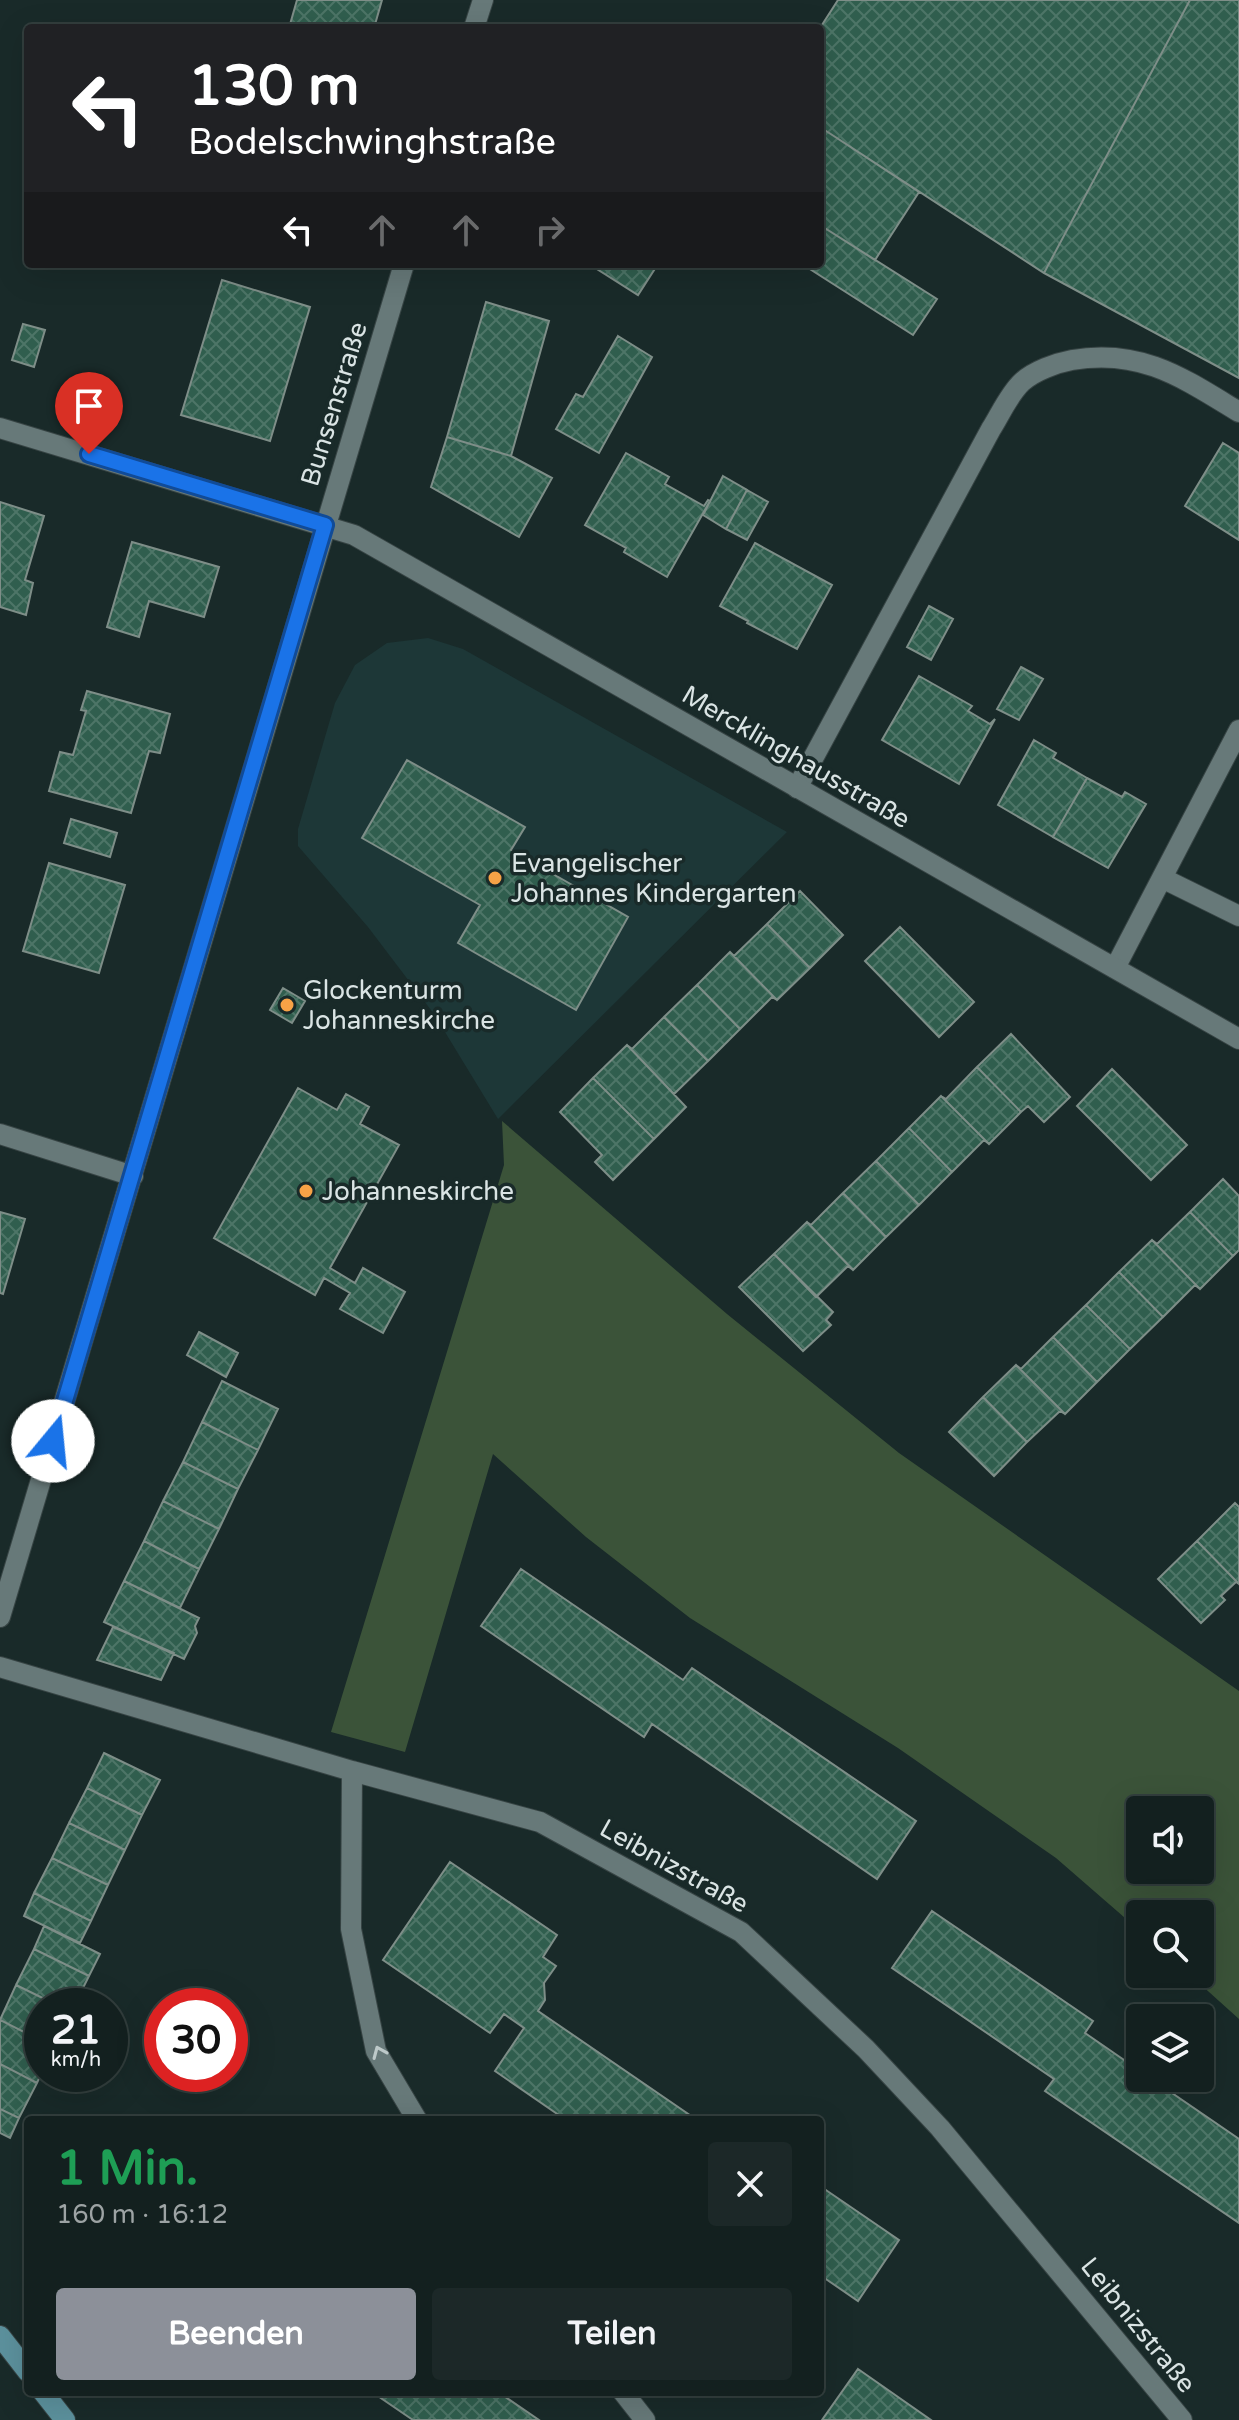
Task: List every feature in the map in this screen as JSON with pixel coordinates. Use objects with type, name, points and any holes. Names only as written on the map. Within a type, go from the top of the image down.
[{"type":"main road","points":[[0,2336],[24,2367]]},
{"type":"main road","points":[[46,2396],[65,2420]]},
{"type":"street","points":[[475,24],[483,0]]},
{"type":"street","name":"Bunsenstraße","points":[[0,1617],[403,268]]},
{"type":"street","points":[[797,788],[991,429],[1022,382],[1057,363],[1098,355],[1147,362],[1239,412]]},
{"type":"street","name":"Mercklinghausstraße","points":[[0,428],[354,535],[1239,1039]]},
{"type":"street","points":[[1115,968],[1239,730]]},
{"type":"street","points":[[1162,878],[1239,916]]},
{"type":"street","points":[[0,1134],[133,1176]]},
{"type":"street","name":"Leibnizstraße","points":[[0,1667],[352,1771],[540,1822],[741,1932],[866,2049],[940,2128],[1182,2420]]},
{"type":"street","points":[[352,1771],[351,1929],[376,2051],[415,2116]]},
{"type":"street","points":[[626,2396],[645,2420]]},
{"type":"shaded area","points":[[428,638],[463,649],[787,832],[498,1119],[434,1014],[368,927],[298,846],[298,829],[335,703],[355,665],[387,643]]},
{"type":"green space","points":[[502,1121],[727,1314],[899,1453],[1239,1691],[1239,2019],[1205,1988],[1214,1988],[1214,1900],[1126,1900],[1126,1919],[1056,1858],[898,1748],[690,1618],[586,1537],[493,1454],[405,1752],[331,1732],[504,1165]]},
{"type":"building","points":[[297,0],[382,0],[375,24],[290,24]]},
{"type":"building","points":[[838,0],[1190,0],[1044,273],[824,130],[823,24]]},
{"type":"building","points":[[1190,0],[1239,0],[1239,378],[1044,273]]},
{"type":"building","points":[[824,130],[919,192],[875,260],[824,228]]},
{"type":"building","points":[[824,228],[937,299],[913,335],[808,268],[824,268]]},
{"type":"building","points":[[595,268],[655,268],[638,295]]},
{"type":"building","points":[[222,280],[310,307],[270,441],[181,415]]},
{"type":"building","points":[[486,302],[549,321],[511,456],[447,437]]},
{"type":"building","points":[[23,324],[45,330],[34,367],[12,360]]},
{"type":"building","points":[[618,336],[652,357],[599,453],[556,429],[576,394],[583,397]]},
{"type":"building","points":[[447,437],[511,456],[552,478],[519,537],[431,487]]},
{"type":"building","points":[[1223,443],[1239,453],[1239,540],[1185,506]]},
{"type":"building","points":[[626,453],[669,477],[665,484],[704,506],[710,501],[667,577],[624,552],[626,548],[585,525]]},
{"type":"building","points":[[723,476],[747,490],[726,529],[703,515]]},
{"type":"building","points":[[747,490],[768,502],[747,540],[726,529]]},
{"type":"building","points":[[0,502],[44,516],[25,580],[33,583],[26,615],[0,607]]},
{"type":"building","points":[[132,542],[219,567],[204,617],[149,601],[139,637],[107,627]]},
{"type":"building","points":[[755,543],[832,585],[797,649],[720,606]]},
{"type":"building","points":[[929,606],[953,619],[931,660],[907,647]]},
{"type":"building","points":[[1021,667],[1043,679],[1019,720],[997,709]]},
{"type":"building","points":[[919,676],[972,706],[968,711],[990,724],[995,719],[959,784],[882,740]]},
{"type":"building","points":[[87,691],[170,714],[160,753],[149,751],[131,813],[49,791],[60,752],[73,755],[86,711],[81,710]]},
{"type":"building","points":[[1034,740],[1056,753],[1053,758],[1087,778],[1053,837],[998,805]]},
{"type":"building","name":"Evangelischer Johannes Kindergarten","points":[[407,760],[525,827],[511,850],[628,917],[576,1010],[458,943],[480,905],[362,838]]},
{"type":"building","points":[[1087,778],[1122,797],[1125,792],[1146,804],[1108,868],[1053,837]]},
{"type":"building","points":[[71,819],[117,833],[110,857],[64,843]]},
{"type":"building","points":[[49,863],[125,885],[99,973],[23,951]]},
{"type":"building","points":[[800,891],[843,935],[810,968],[767,924]]},
{"type":"building","points":[[767,924],[810,968],[777,1000],[730,952],[734,956]]},
{"type":"building","points":[[900,927],[974,1002],[939,1037],[865,961]]},
{"type":"building","points":[[730,952],[777,1000],[772,997],[740,1029],[697,985]]},
{"type":"building","points":[[697,985],[740,1029],[708,1061],[664,1017]]},
{"type":"building","name":"Glockenturm Johanneskirche","points":[[283,988],[305,1001],[292,1023],[270,1010]]},
{"type":"building","points":[[664,1017],[708,1061],[674,1094],[627,1045],[632,1049]]},
{"type":"building","points":[[1011,1034],[1070,1097],[1044,1122],[1028,1106],[1021,1112],[977,1067]]},
{"type":"building","points":[[627,1045],[686,1107],[654,1139],[593,1078]]},
{"type":"building","points":[[977,1067],[1021,1112],[989,1144],[941,1096],[946,1099]]},
{"type":"building","points":[[1112,1069],[1187,1145],[1151,1180],[1077,1106]]},
{"type":"building","points":[[593,1078],[654,1139],[613,1180],[595,1162],[602,1155],[560,1112]]},
{"type":"building","name":"Johanneskirche","points":[[298,1088],[337,1110],[346,1094],[369,1107],[360,1124],[399,1145],[330,1268],[355,1283],[363,1268],[405,1292],[383,1333],[340,1309],[350,1293],[324,1278],[315,1295],[214,1238]]},
{"type":"building","points":[[941,1096],[989,1144],[984,1140],[952,1172],[909,1128]]},
{"type":"building","points":[[909,1128],[952,1172],[919,1205],[876,1161]]},
{"type":"building","points":[[876,1161],[919,1205],[886,1237],[843,1193]]},
{"type":"building","points":[[1223,1179],[1239,1196],[1239,1250],[1233,1256],[1190,1212]]},
{"type":"building","points":[[843,1193],[886,1237],[853,1270],[807,1222],[811,1225]]},
{"type":"building","points":[[0,1212],[25,1219],[3,1294],[0,1293]]},
{"type":"building","points":[[1190,1212],[1233,1256],[1200,1289],[1152,1240],[1157,1244]]},
{"type":"building","points":[[807,1222],[853,1270],[848,1266],[816,1297],[774,1254]]},
{"type":"building","points":[[1152,1240],[1200,1289],[1195,1285],[1163,1317],[1119,1272]]},
{"type":"building","points":[[774,1254],[833,1312],[826,1320],[831,1325],[803,1351],[739,1287]]},
{"type":"building","points":[[1119,1272],[1163,1317],[1130,1349],[1086,1305]]},
{"type":"building","points":[[1086,1305],[1130,1349],[1097,1382],[1053,1337]]},
{"type":"building","points":[[199,1332],[238,1353],[226,1377],[187,1355]]},
{"type":"building","points":[[1053,1337],[1097,1382],[1065,1414],[1016,1365],[1021,1369]]},
{"type":"building","points":[[1016,1365],[1065,1414],[1060,1411],[1027,1442],[983,1397]]},
{"type":"building","points":[[222,1381],[278,1409],[258,1450],[202,1422]]},
{"type":"building","points":[[983,1397],[1027,1442],[994,1476],[949,1432]]},
{"type":"building","points":[[202,1422],[258,1450],[238,1489],[183,1462]]},
{"type":"building","points":[[183,1462],[238,1489],[219,1529],[163,1501]]},
{"type":"building","points":[[163,1501],[219,1529],[199,1569],[144,1541]]},
{"type":"building","points":[[1235,1503],[1239,1507],[1239,1584],[1197,1541]]},
{"type":"building","points":[[144,1541],[199,1569],[180,1608],[124,1581]]},
{"type":"building","points":[[1197,1541],[1239,1584],[1236,1582],[1221,1596],[1225,1600],[1201,1623],[1158,1579]]},
{"type":"building","points":[[521,1569],[683,1680],[692,1668],[916,1821],[877,1879],[652,1724],[644,1737],[481,1626]]},
{"type":"building","points":[[124,1581],[199,1618],[195,1626],[197,1633],[184,1659],[104,1622]]},
{"type":"building","points":[[113,1627],[174,1653],[161,1680],[97,1660]]},
{"type":"building","points":[[104,1753],[160,1780],[142,1815],[87,1788]]},
{"type":"building","points":[[87,1788],[142,1815],[125,1850],[69,1823]]},
{"type":"building","points":[[69,1823],[125,1850],[108,1885],[52,1858]]},
{"type":"building","points":[[52,1858],[108,1885],[91,1921],[34,1893]]},
{"type":"building","points":[[450,1862],[557,1935],[543,1957],[556,1966],[544,1983],[545,2000],[538,2011],[691,2116],[560,2116],[495,2071],[524,2028],[504,2014],[490,2033],[383,1960]]},
{"type":"building","points":[[34,1893],[91,1921],[80,1943],[24,1916]]},
{"type":"building","points":[[932,1911],[1093,2021],[1085,2033],[1126,2061],[1126,2092],[1170,2092],[1239,2139],[1239,2223],[1045,2091],[1054,2079],[892,1968]]},
{"type":"building","points":[[44,1926],[100,1954],[89,1976],[34,1949]]},
{"type":"building","points":[[34,1949],[89,1976],[83,1988],[24,1989],[16,1985]]},
{"type":"building","points":[[16,1985],[24,1989],[24,2032],[0,2020]]},
{"type":"building","points":[[0,2020],[24,2032],[24,2076],[0,2064]]},
{"type":"building","points":[[0,2064],[24,2076],[24,2092],[32,2092],[19,2118],[0,2109]]},
{"type":"building","points":[[0,2109],[19,2118],[10,2138],[0,2133]]},
{"type":"building","points":[[824,2189],[899,2240],[858,2301],[824,2278]]},
{"type":"building","points":[[858,2369],[931,2420],[822,2420]]},
{"type":"building","points":[[378,2396],[504,2396],[539,2420],[413,2420]]},
{"type":"place","name":"Evangelischer Johannes Kindergarten","points":[[495,878]]},
{"type":"place","name":"Glockenturm Johanneskirche","points":[[287,1005]]},
{"type":"place","name":"Johanneskirche","points":[[306,1191]]},
{"type":"route","points":[[53,1441],[325,525],[89,454]]}]
